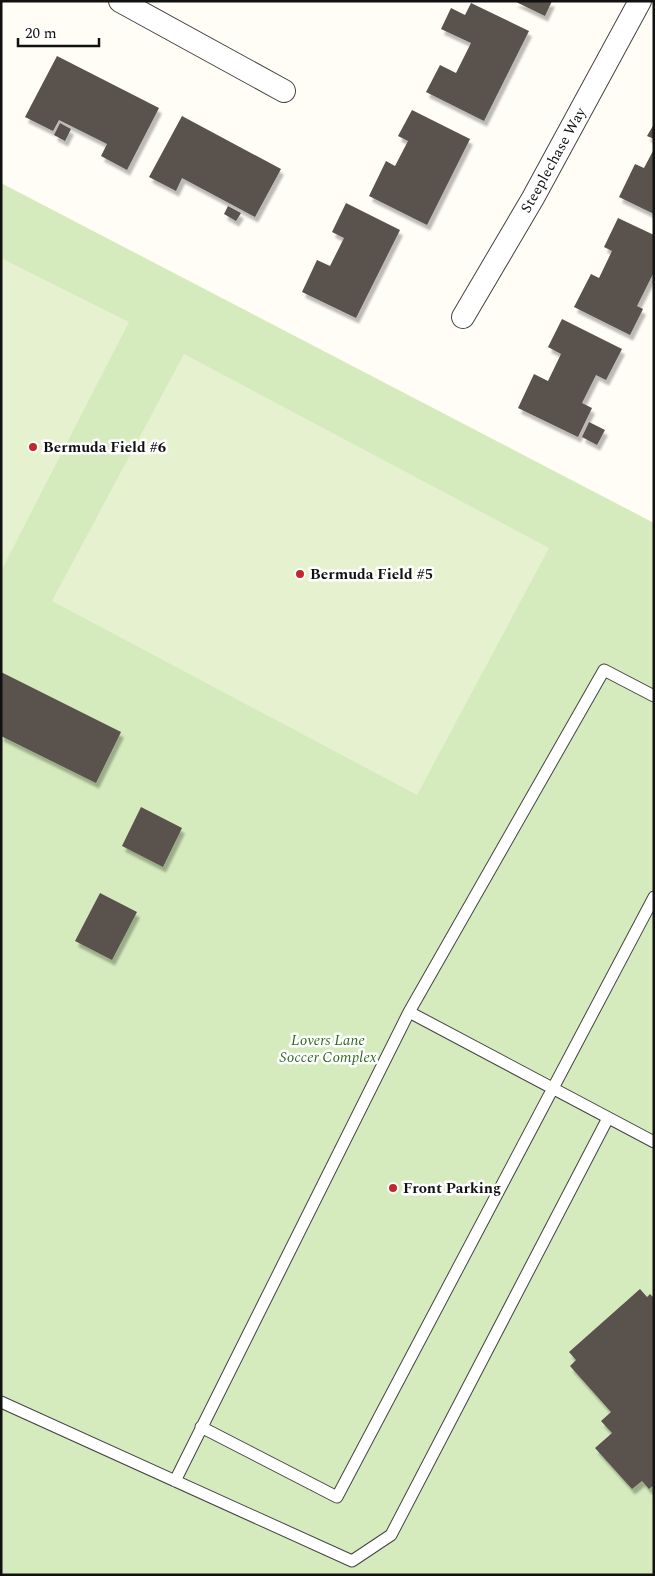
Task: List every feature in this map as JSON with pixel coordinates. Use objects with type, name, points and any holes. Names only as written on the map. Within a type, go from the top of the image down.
[{"type":"street","points":[[120,1],[284,91]]},
{"type":"street","name":"Steeplechase Way","points":[[463,317],[533,198],[640,1]]},
{"type":"lane","points":[[175,1481],[409,1012],[604,670],[654,696]]},
{"type":"lane","points":[[202,1427],[337,1497],[654,898]]},
{"type":"lane","points":[[409,1012],[654,1142]]},
{"type":"lane","points":[[1,1402],[352,1562],[391,1535],[608,1118]]},
{"type":"green space","name":"Lovers Lane Soccer Complex","points":[[1,183],[654,523],[654,1575],[1,1575]]},
{"type":"green space","name":"Bermuda Field #6","points":[[1,258],[129,322],[1,571]]},
{"type":"green space","name":"Bermuda Field #5","points":[[184,354],[549,548],[417,795],[52,601]]},
{"type":"building","points":[[514,1],[552,1],[545,16]]},
{"type":"building","points":[[471,3],[529,31],[484,121],[426,92],[440,65],[456,73],[471,43],[441,29],[451,8],[465,15]]},
{"type":"building","points":[[57,56],[159,108],[127,170],[101,156],[107,144],[59,120],[53,131],[25,117]]},
{"type":"building","points":[[412,110],[470,139],[427,225],[369,196],[386,161],[395,166],[408,141],[398,136]]},
{"type":"building","points":[[182,116],[281,169],[255,217],[182,178],[176,191],[149,177]]},
{"type":"building","points":[[60,123],[71,129],[65,141],[54,135]]},
{"type":"building","points":[[654,124],[654,139],[647,136]]},
{"type":"building","points":[[654,149],[654,214],[619,197],[635,164],[644,168]]},
{"type":"building","points":[[346,203],[400,230],[356,318],[302,292],[317,260],[330,266],[344,238],[332,232]]},
{"type":"building","points":[[228,206],[241,213],[236,221],[224,214]]},
{"type":"building","points":[[618,218],[654,235],[654,272],[637,306],[643,309],[630,335],[574,307],[591,274],[599,278],[612,251],[604,247]]},
{"type":"building","points":[[562,319],[622,349],[606,380],[596,375],[582,403],[592,408],[578,437],[518,408],[534,374],[548,381],[561,354],[548,347]]},
{"type":"building","points":[[589,422],[605,430],[597,445],[582,437]]},
{"type":"building","points":[[1,672],[121,732],[96,783],[1,736]]},
{"type":"building","points":[[141,807],[182,828],[163,867],[122,846]]},
{"type":"building","points":[[100,893],[137,912],[112,960],[75,941]]},
{"type":"building","points":[[640,1289],[647,1297],[650,1294],[654,1298],[654,1485],[649,1489],[642,1481],[632,1489],[595,1448],[612,1433],[601,1421],[611,1412],[570,1366],[576,1360],[569,1352]]},
{"type":"place","name":"Bermuda Field #6","points":[[33,447]]},
{"type":"place","name":"Bermuda Field #5","points":[[300,574]]},
{"type":"place","name":"Front Parking","points":[[393,1188]]}]
